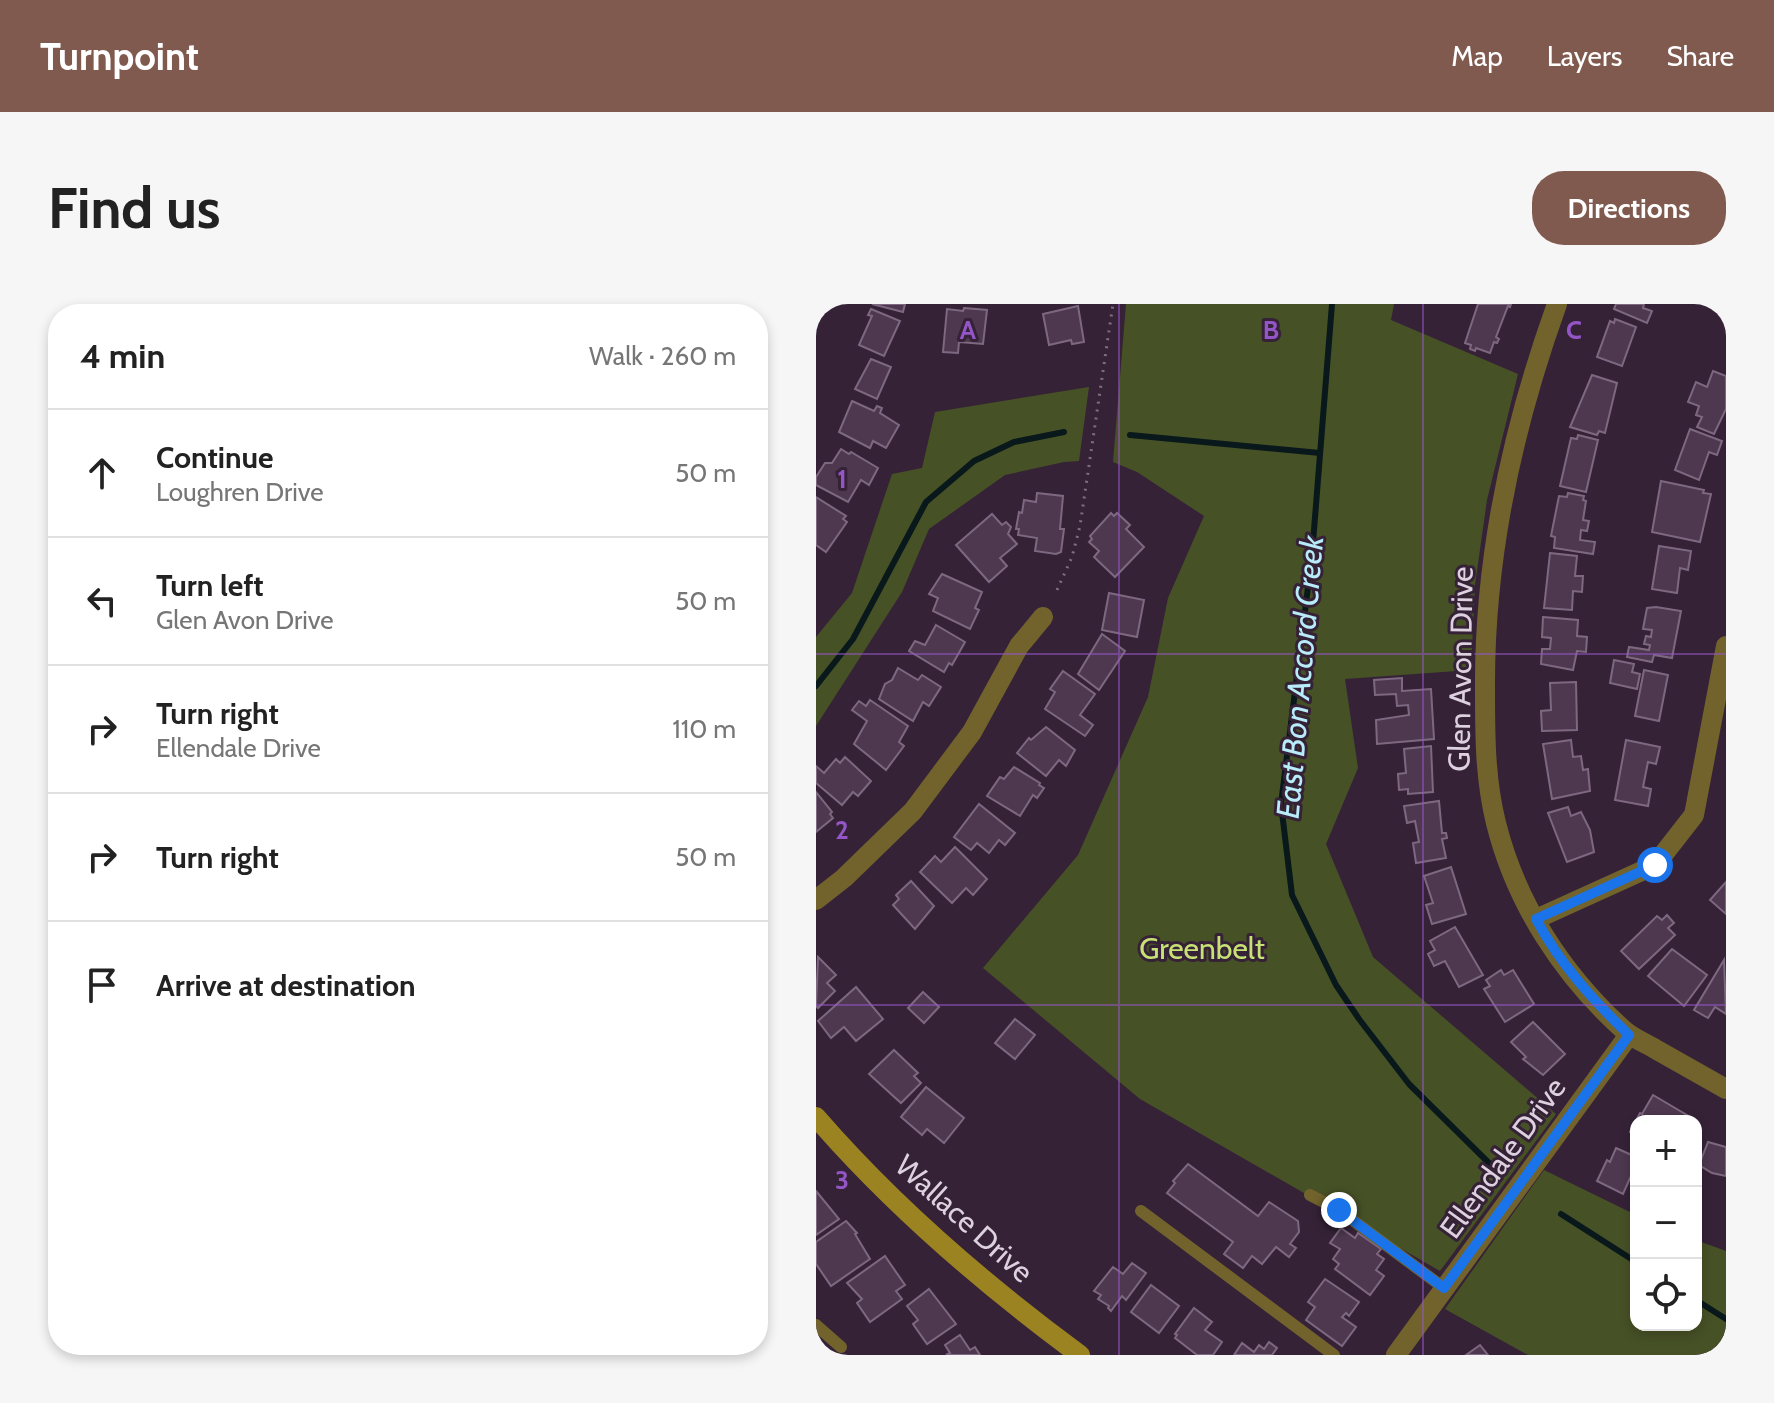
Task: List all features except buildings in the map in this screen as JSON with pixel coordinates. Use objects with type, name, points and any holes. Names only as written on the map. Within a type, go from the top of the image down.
[{"type":"street","name":"Glen Avon Drive","points":[[1557,304],[1530,383],[1507,469],[1490,569],[1486,617],[1485,741],[1492,802],[1506,857],[1519,889],[1553,951],[1592,999],[1629,1035],[1726,1089]]},
{"type":"street","points":[[816,900],[844,878],[913,811],[972,732],[1019,646],[1043,617]]},
{"type":"street","points":[[1536,919],[1655,865],[1694,815],[1726,646]]},
{"type":"street","name":"Ellendale Drive","points":[[1396,1355],[1629,1035]]},
{"type":"street","name":"Wallace Drive","points":[[816,1117],[874,1179],[955,1255],[1080,1355]]},
{"type":"lane","points":[[1310,1195],[1339,1210],[1444,1288]]},
{"type":"lane","points":[[1141,1211],[1334,1355]]},
{"type":"lane","points":[[816,1325],[841,1347]]},
{"type":"path","points":[[1057,590],[1072,557],[1080,526],[1113,304]]},
{"type":"green space","name":"Greenbelt","points":[[1126,304],[1394,304],[1391,320],[1518,374],[1487,500],[1475,585],[1471,670],[1345,679],[1358,768],[1326,844],[1373,957],[1556,1114],[1440,1271],[1140,1099],[983,968],[1078,855],[1148,697],[1168,598],[1204,516],[1137,472],[1113,462]]},
{"type":"green space","points":[[1089,387],[1079,461],[1005,475],[929,529],[902,592],[816,726],[816,637],[852,593],[892,474],[922,468],[935,412]]},
{"type":"green space","points":[[1544,1170],[1630,1212],[1630,1331],[1702,1331],[1702,1242],[1726,1251],[1726,1355],[1528,1355],[1445,1309]]},
{"type":"waterway","name":"East Bon Accord Creek","points":[[1332,304],[1312,555],[1281,804],[1292,895],[1336,985],[1359,1019],[1409,1084],[1497,1171]]},
{"type":"waterway","points":[[816,686],[853,639],[926,502],[974,461],[1014,442],[1064,432]]},
{"type":"waterway","points":[[1130,435],[1320,453]]},
{"type":"waterway","name":"East Bon Accord Creek","points":[[1561,1214],[1631,1259]]},
{"type":"waterway","name":"East Bon Accord Creek","points":[[1702,1304],[1726,1319]]},
{"type":"route","points":[[1339,1210],[1444,1288],[1629,1035],[1592,999],[1553,951],[1536,919],[1655,865]]}]
